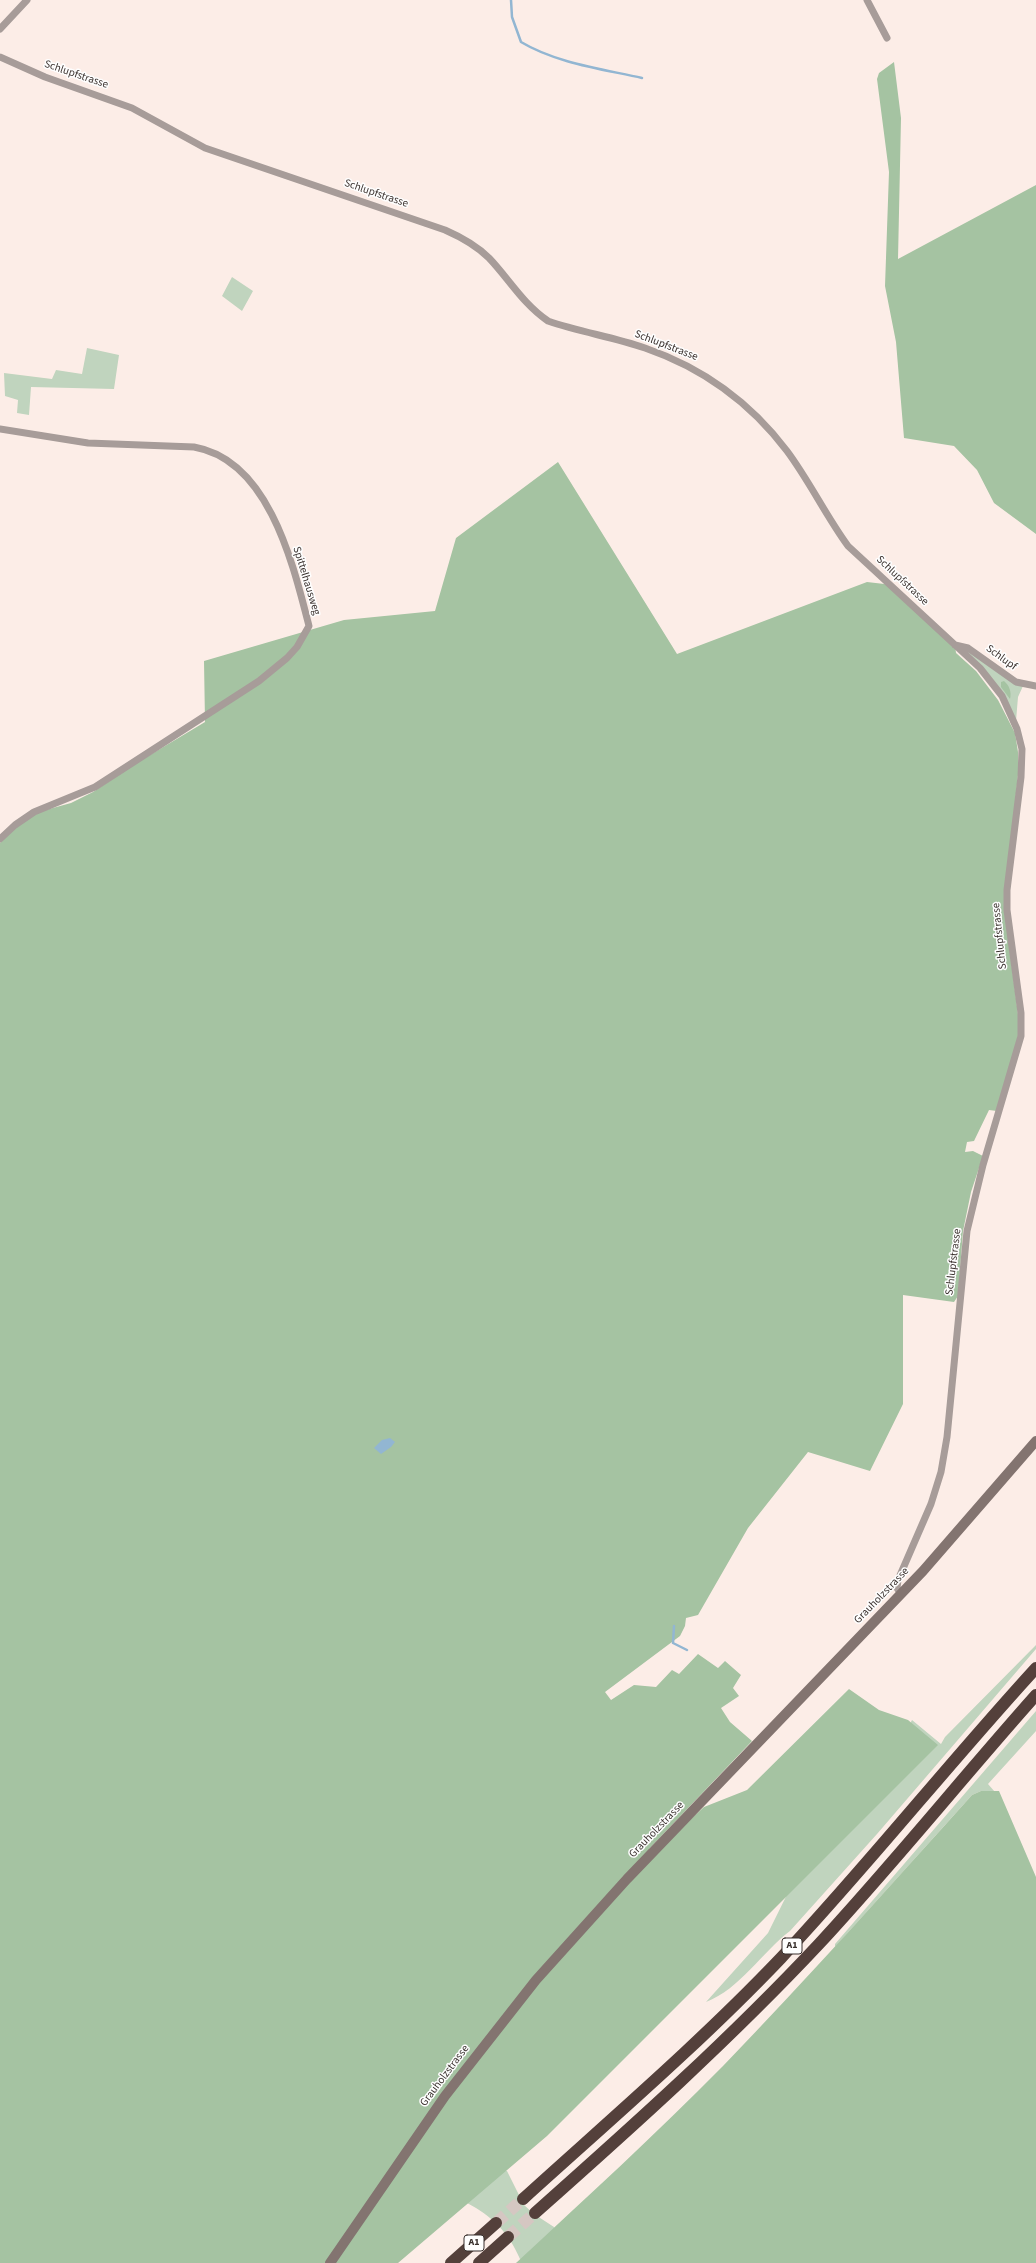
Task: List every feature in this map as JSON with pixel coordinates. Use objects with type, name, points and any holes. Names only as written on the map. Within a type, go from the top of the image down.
[{"type":"highway","name":"A1","points":[[523,2199],[659,2077],[764,1975],[866,1864],[1036,1668]]},
{"type":"highway","name":"A1","points":[[535,2213],[671,2092],[766,1999],[880,1876],[1036,1695]]},
{"type":"highway","name":"A1","points":[[451,2263],[496,2223]]},
{"type":"highway","name":"A1","points":[[478,2263],[508,2237]]},
{"type":"street","points":[[0,29],[27,0]]},
{"type":"street","points":[[867,0],[887,38]]},
{"type":"street","name":"Schlupfstrasse","points":[[0,57],[45,77],[132,108],[205,148],[445,230],[463,238],[489,258],[523,300],[535,312],[548,321],[644,347],[697,370],[748,406],[787,451],[811,486],[830,522],[848,546],[980,668],[1002,696],[1017,729],[1022,749],[1021,777],[1007,896],[1007,917],[1021,1013],[1021,1036],[983,1165],[967,1231],[947,1437],[941,1472],[930,1504],[898,1580],[897,1588],[901,1594]]},
{"type":"street","name":"Spittelhausweg","points":[[0,429],[88,443],[194,447],[207,450],[227,461],[250,480],[268,507],[292,566],[309,626],[297,647],[287,658],[259,681],[95,787],[41,808],[21,820],[0,839]]},
{"type":"street","name":"Schlupf","points":[[955,645],[968,648],[1016,682],[1036,686]]},
{"type":"street","name":"Grauholzstrasse","points":[[330,2263],[445,2096],[536,1980],[648,1857],[901,1594],[1036,1441]]},
{"type":"green space","points":[[894,62],[901,118],[898,259],[1036,185],[1036,534],[994,503],[977,470],[954,446],[904,438],[896,342],[885,286],[889,172],[877,79],[879,73]]},
{"type":"green space","points":[[232,277],[253,291],[242,311],[222,296]]},
{"type":"green space","points":[[87,348],[119,355],[114,389],[31,387],[29,415],[17,413],[18,400],[5,396],[4,373],[52,379],[56,370],[82,374]]},
{"type":"green space","points":[[558,462],[677,654],[867,582],[893,585],[955,645],[956,653],[976,671],[998,700],[1015,733],[1018,752],[1018,775],[1004,907],[1018,1014],[1018,1036],[997,1111],[989,1110],[974,1141],[967,1142],[965,1152],[973,1151],[983,1156],[971,1192],[963,1231],[958,1296],[954,1302],[903,1295],[903,1404],[870,1471],[808,1452],[748,1528],[698,1615],[686,1618],[685,1626],[680,1636],[605,1692],[611,1700],[634,1685],[656,1687],[672,1670],[679,1674],[698,1654],[718,1668],[725,1661],[741,1675],[733,1688],[739,1696],[721,1708],[730,1722],[752,1741],[649,1849],[654,1853],[704,1807],[747,1790],[849,1689],[879,1710],[908,1720],[938,1745],[547,2136],[398,2263],[0,2263],[0,843],[15,826],[42,811],[71,803],[93,792],[140,761],[205,722],[204,661],[344,620],[435,611],[456,538]]},
{"type":"green space","points":[[966,650],[1023,686],[1018,697],[1016,721]]},
{"type":"green space","points":[[1004,681],[1010,689],[1010,699],[1001,687],[1001,682]]},
{"type":"green space","points":[[1036,1645],[1036,1649],[877,1834],[790,1931],[730,1988],[706,2002],[768,1933],[813,1842],[899,1745],[912,1720],[941,1744],[945,1737]]},
{"type":"green space","points":[[1036,1711],[1036,1731],[988,1784],[995,1792],[981,1791],[972,1795],[835,1947],[835,1944]]},
{"type":"green space","points":[[981,1791],[999,1791],[1036,1877],[1036,2263],[516,2263],[647,2141],[723,2066],[818,1966],[972,1795]]},
{"type":"green space","points":[[486,2165],[507,2171],[524,2205],[534,2214],[554,2227],[558,2237],[549,2263],[520,2259],[511,2241],[499,2226],[467,2203]]},
{"type":"water","points":[[390,1438],[395,1442],[381,1454],[374,1448],[382,1440]]},
{"type":"waterway","points":[[511,0],[512,17],[521,42],[564,60],[642,78]]},
{"type":"waterway","points":[[674,1626],[673,1643],[687,1650]]},
{"type":"tunnel","points":[[496,2223],[523,2199]]},
{"type":"tunnel","points":[[508,2237],[535,2213]]}]
